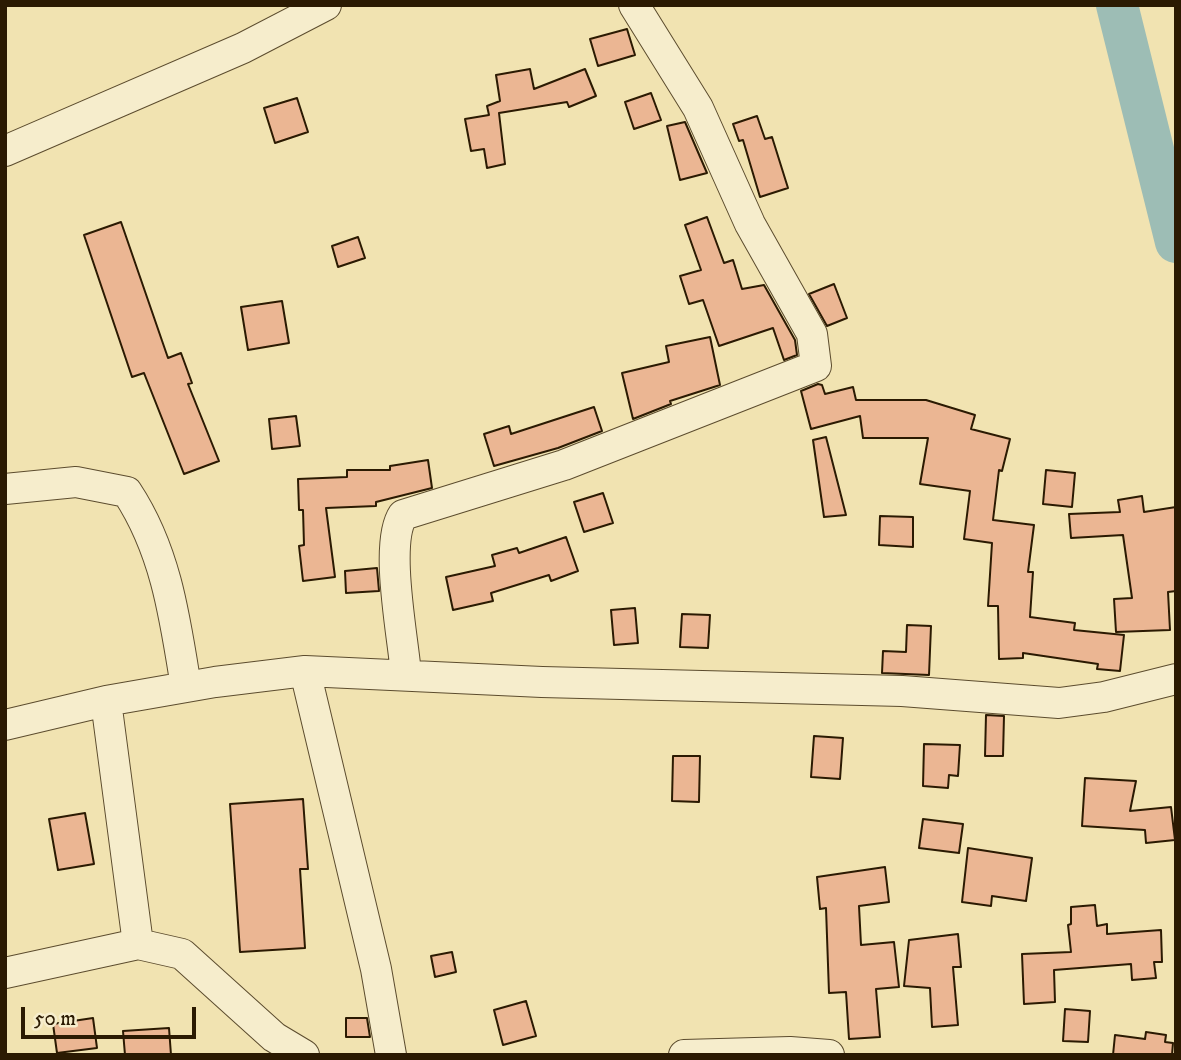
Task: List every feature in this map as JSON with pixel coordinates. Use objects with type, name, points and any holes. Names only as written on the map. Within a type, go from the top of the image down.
[{"type":"street","points":[[5,152],[243,48],[326,5]]},
{"type":"street","points":[[406,674],[394,550],[395,527],[403,515],[564,465],[816,366],[812,334],[750,224],[698,108],[635,5]]},
{"type":"street","points":[[5,489],[76,482],[127,492],[147,522],[162,563],[186,687]]},
{"type":"street","points":[[305,671],[376,969],[391,1055]]},
{"type":"street","points":[[5,725],[106,701],[305,671],[542,682],[902,691],[1059,703],[1104,697],[1176,679]]},
{"type":"street","points":[[106,701],[138,944]]},
{"type":"street","points":[[5,973],[138,944],[182,954],[274,1037],[304,1055]]},
{"type":"street","points":[[684,1055],[790,1052],[829,1055]]},
{"type":"building","points":[[627,29],[635,55],[598,66],[590,39]]},
{"type":"building","points":[[530,69],[534,89],[585,69],[596,96],[569,107],[567,102],[499,113],[505,164],[487,168],[484,149],[471,151],[465,119],[489,115],[487,106],[500,101],[496,75]]},
{"type":"building","points":[[651,93],[661,120],[634,129],[625,102]]},
{"type":"building","points":[[297,98],[308,132],[275,143],[264,108]]},
{"type":"building","points":[[757,116],[765,139],[772,137],[788,188],[760,197],[743,140],[739,141],[733,124]]},
{"type":"building","points":[[685,122],[707,173],[680,180],[667,126]]},
{"type":"building","points":[[707,217],[724,263],[733,260],[742,289],[764,285],[795,340],[797,355],[784,360],[773,328],[719,346],[703,300],[689,304],[680,276],[701,270],[685,225]]},
{"type":"building","points":[[121,222],[168,358],[181,353],[192,383],[188,384],[219,461],[184,474],[144,373],[132,377],[84,235]]},
{"type":"building","points":[[358,237],[365,258],[338,267],[332,246]]},
{"type":"building","points":[[834,284],[847,318],[827,326],[809,294]]},
{"type":"building","points":[[282,301],[289,343],[248,350],[241,307]]},
{"type":"building","points":[[710,337],[720,385],[670,401],[671,404],[633,419],[622,373],[669,362],[666,346]]},
{"type":"building","points":[[822,385],[825,394],[853,387],[856,400],[926,400],[975,415],[971,429],[1010,439],[1002,471],[999,470],[993,520],[1034,525],[1028,572],[1033,572],[1030,617],[1075,623],[1074,630],[1124,635],[1120,671],[1097,669],[1098,664],[1023,653],[1023,658],[999,659],[998,606],[988,606],[992,543],[964,539],[970,491],[920,484],[928,438],[863,438],[860,416],[811,429],[801,391]]},
{"type":"building","points":[[594,407],[602,431],[558,448],[494,466],[484,434],[509,426],[511,434]]},
{"type":"building","points":[[296,416],[300,446],[272,449],[269,419]]},
{"type":"building","points":[[826,437],[846,515],[824,517],[813,440]]},
{"type":"building","points":[[428,460],[432,488],[376,502],[376,506],[326,508],[335,577],[303,581],[299,546],[304,545],[303,510],[299,510],[298,479],[347,477],[347,470],[390,470],[390,466]]},
{"type":"building","points":[[1046,470],[1075,473],[1072,507],[1043,504]]},
{"type":"building","points":[[603,493],[613,523],[584,532],[574,502]]},
{"type":"building","points":[[1142,496],[1144,512],[1176,507],[1176,591],[1168,592],[1170,630],[1116,632],[1114,599],[1132,598],[1123,535],[1071,538],[1069,514],[1120,512],[1118,500]]},
{"type":"building","points":[[880,516],[913,517],[913,547],[879,545]]},
{"type":"building","points":[[566,537],[578,571],[551,581],[549,575],[491,593],[493,601],[453,610],[446,577],[495,566],[492,555],[517,548],[519,553]]},
{"type":"building","points":[[377,568],[379,591],[346,593],[345,571]]},
{"type":"building","points":[[635,608],[638,643],[614,645],[611,610]]},
{"type":"building","points":[[682,614],[710,615],[708,648],[680,647]]},
{"type":"building","points":[[907,625],[931,626],[929,675],[882,673],[883,651],[906,652]]},
{"type":"building","points":[[986,715],[1004,716],[1003,756],[985,756]]},
{"type":"building","points":[[814,736],[843,738],[840,779],[811,777]]},
{"type":"building","points":[[924,744],[960,745],[958,776],[949,775],[948,788],[923,786]]},
{"type":"building","points":[[673,756],[700,756],[699,802],[672,801]]},
{"type":"building","points":[[1085,778],[1136,781],[1130,811],[1171,807],[1175,840],[1146,843],[1145,830],[1082,826]]},
{"type":"building","points":[[303,799],[308,869],[300,869],[305,948],[240,952],[230,804]]},
{"type":"building","points":[[85,813],[94,864],[58,870],[49,819]]},
{"type":"building","points":[[923,819],[963,824],[959,853],[919,848]]},
{"type":"building","points":[[968,848],[1032,858],[1026,901],[992,896],[991,906],[962,902]]},
{"type":"building","points":[[885,867],[889,902],[859,906],[861,945],[894,942],[899,987],[876,989],[880,1037],[849,1039],[846,992],[829,993],[826,908],[820,909],[817,877]]},
{"type":"building","points":[[1095,905],[1097,926],[1107,924],[1107,934],[1161,930],[1162,962],[1154,962],[1156,978],[1132,980],[1131,964],[1054,970],[1055,1002],[1024,1004],[1022,954],[1071,952],[1068,925],[1071,924],[1071,907]]},
{"type":"building","points":[[958,934],[961,967],[953,967],[958,1025],[932,1027],[930,988],[904,986],[909,940]]},
{"type":"building","points":[[452,952],[456,972],[435,977],[431,956]]},
{"type":"building","points":[[526,1001],[536,1036],[503,1045],[494,1010]]},
{"type":"building","points":[[1065,1009],[1090,1011],[1088,1042],[1063,1041]]},
{"type":"building","points":[[93,1018],[97,1048],[57,1053],[53,1024]]},
{"type":"building","points":[[346,1018],[367,1018],[370,1037],[346,1037]]},
{"type":"building","points":[[169,1028],[171,1055],[125,1055],[123,1031]]},
{"type":"building","points":[[1146,1032],[1166,1035],[1165,1042],[1173,1043],[1172,1055],[1113,1055],[1115,1035],[1145,1039]]},
{"type":"waterway","points":[[1117,5],[1176,242]]}]
